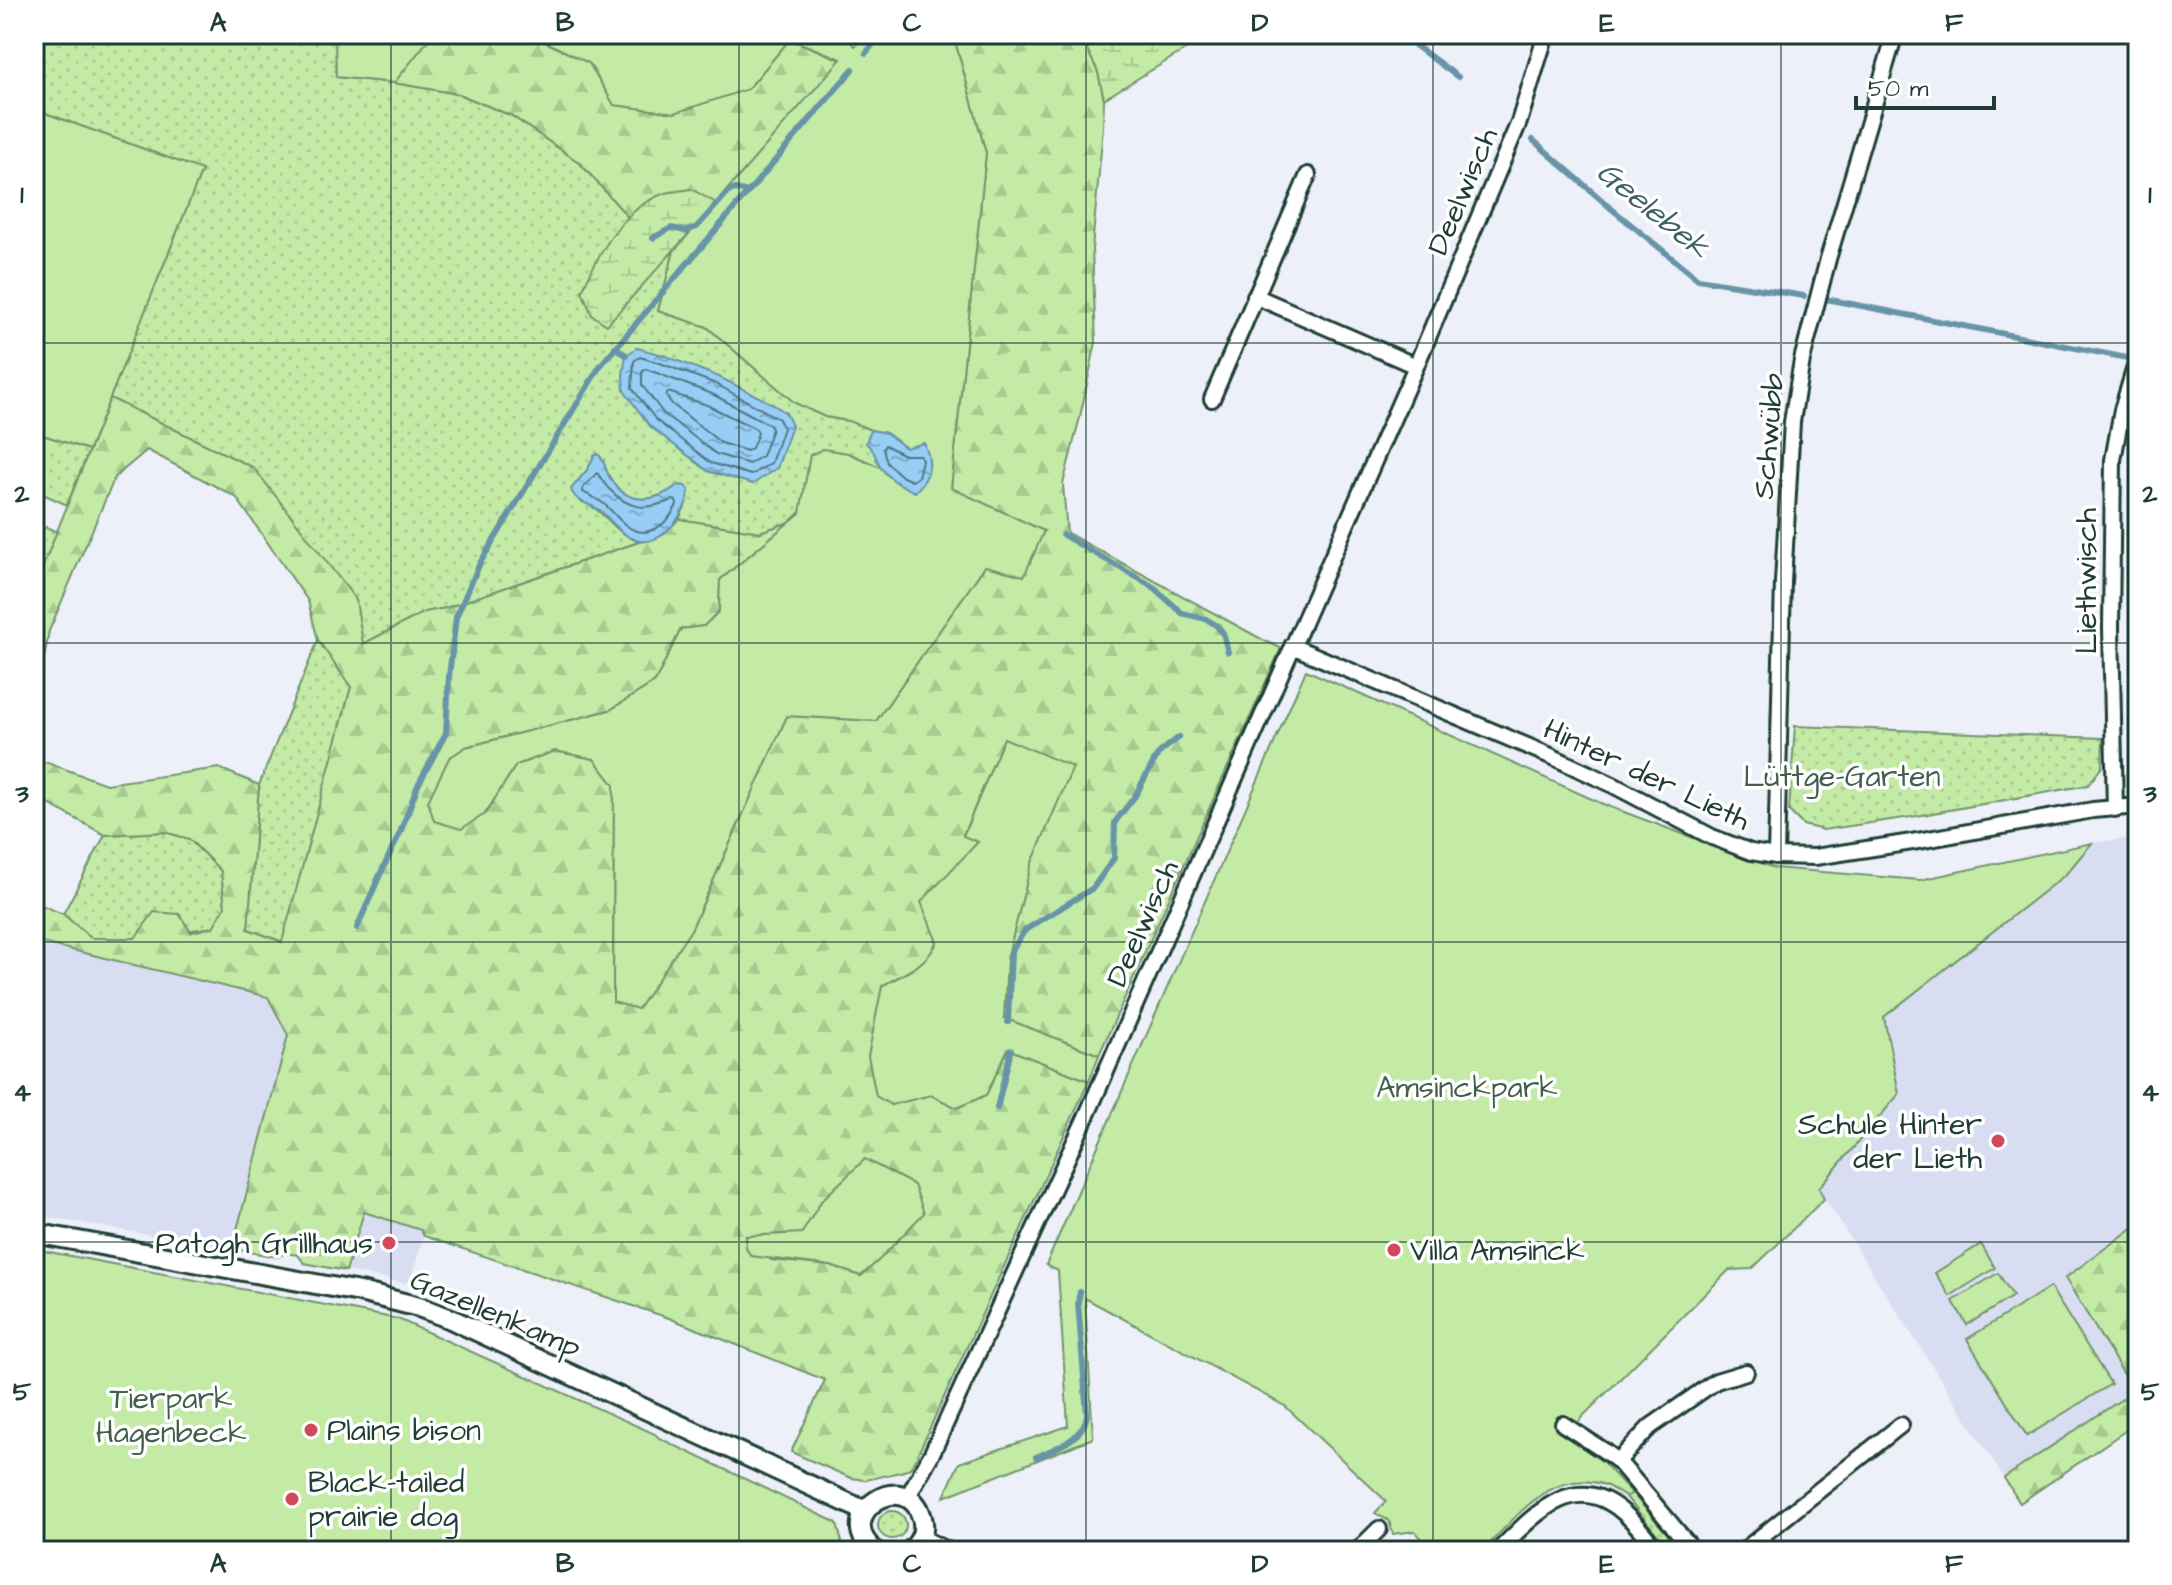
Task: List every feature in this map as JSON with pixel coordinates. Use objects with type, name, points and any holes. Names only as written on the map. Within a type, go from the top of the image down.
[{"type":"street","name":"Deelwisch","points":[[907,1498],[932,1453],[1086,1117],[1416,366],[1519,122],[1546,34]]},
{"type":"street","name":"Schwübb","points":[[1776,856],[1783,582],[1792,422],[1802,360],[1828,259],[1895,34]]},
{"type":"street","points":[[1212,399],[1308,175]]},
{"type":"street","points":[[1255,296],[1416,366]]},
{"type":"street","name":"Liethwisch","points":[[2115,809],[2111,627],[2113,460],[2122,410],[2138,357]]},
{"type":"street","name":"Hinter der Lieth","points":[[1292,646],[1553,757],[1712,837],[1751,852],[1815,857],[2093,810],[2138,806]]},
{"type":"street","name":"Gazellenkamp","points":[[34,1233],[349,1290],[419,1307],[865,1511]]},
{"type":"street","points":[[1618,1461],[1650,1427],[1716,1381],[1746,1372]]},
{"type":"street","points":[[1563,1424],[1618,1461],[1694,1551]]},
{"type":"street","points":[[1743,1551],[1901,1425]]},
{"type":"street","points":[[875,1551],[863,1534],[861,1526],[865,1511],[883,1496],[895,1495],[907,1498],[922,1516],[923,1528],[915,1545],[945,1551]]},
{"type":"street","points":[[1498,1551],[1546,1506],[1571,1496],[1586,1495],[1613,1504],[1626,1514],[1658,1551]]},
{"type":"street","points":[[1357,1551],[1379,1529]]},
{"type":"shaded area","name":"Schule Hinter der Lieth","points":[[2138,837],[2138,1224],[2065,1278],[2134,1391],[2004,1478],[1818,1188],[1899,1094],[1884,1017],[2066,874],[2092,843]]},
{"type":"shaded area","points":[[34,941],[268,998],[289,1036],[232,1249],[34,1215]]},
{"type":"shaded area","points":[[364,1212],[421,1230],[424,1236],[409,1284],[346,1271]]},
{"type":"green space","points":[[34,34],[335,34],[337,77],[459,94],[512,116],[580,163],[652,244],[659,265],[674,251],[658,311],[707,327],[795,403],[825,417],[849,421],[871,430],[866,443],[875,451],[880,467],[848,453],[790,522],[760,532],[679,519],[689,490],[685,486],[678,485],[651,498],[633,497],[617,487],[598,454],[575,484],[579,501],[591,506],[621,532],[639,542],[446,608],[425,612],[363,644],[254,468],[110,398],[202,170],[34,109]],"holes":[[[663,355],[741,388],[786,413],[753,484],[708,471],[650,426]]]},
{"type":"green space","points":[[335,34],[433,34],[394,83],[336,77]]},
{"type":"green space","points":[[433,34],[529,34],[589,63],[615,105],[748,89],[790,39],[841,60],[674,251],[652,244],[580,163],[512,116],[459,94],[394,83]]},
{"type":"green space","points":[[529,34],[843,34],[855,46],[866,34],[953,34],[986,153],[951,488],[1044,531],[1024,576],[985,566],[876,721],[787,716],[691,930],[638,1009],[613,1002],[614,785],[594,759],[555,751],[516,765],[485,814],[461,829],[434,821],[428,801],[449,758],[466,747],[610,710],[655,682],[681,629],[704,626],[719,611],[720,580],[800,513],[810,455],[823,449],[848,453],[880,467],[899,484],[906,448],[886,433],[825,417],[795,403],[707,327],[658,311],[674,251],[841,59],[790,39],[748,89],[675,113],[614,105],[589,63]]},
{"type":"green space","points":[[953,34],[1084,34],[1104,99],[1092,249],[1096,342],[1063,484],[1067,533],[1281,648],[1099,1055],[1004,1018],[1007,959],[1031,864],[1072,768],[1004,739],[963,835],[979,842],[931,954],[919,965],[882,986],[890,1105],[931,1095],[957,1108],[986,1095],[1008,1049],[1089,1081],[912,1467],[866,1480],[851,1478],[791,1452],[825,1380],[669,1318],[424,1236],[421,1230],[364,1212],[346,1271],[304,1263],[298,1255],[285,1253],[277,1257],[232,1249],[288,1035],[268,997],[34,941],[34,902],[63,914],[91,938],[135,938],[154,912],[179,914],[191,932],[213,927],[225,907],[221,871],[189,839],[165,832],[105,835],[34,796],[34,758],[106,784],[219,768],[259,785],[248,929],[282,942],[351,687],[318,640],[308,601],[236,497],[147,450],[115,477],[49,631],[34,715],[34,589],[110,398],[254,468],[356,600],[363,644],[425,612],[446,608],[651,538],[666,531],[679,519],[760,532],[790,522],[720,580],[719,611],[704,626],[681,629],[655,682],[610,710],[466,747],[485,814],[516,765],[555,751],[594,759],[614,785],[613,1002],[691,930],[787,716],[876,721],[985,566],[1044,531],[951,488],[986,153]],"holes":[[[802,1234],[861,1276],[831,1266],[771,1260],[746,1236]]]},
{"type":"green space","points":[[1084,34],[1211,34],[1104,99]]},
{"type":"green space","points":[[34,109],[202,170],[89,450],[34,432]]},
{"type":"green space","points":[[691,189],[716,203],[607,325],[592,315],[582,291],[595,263],[622,223],[646,202],[664,194]]},
{"type":"green space","points":[[34,432],[89,450],[67,505],[34,490]]},
{"type":"green space","points":[[46,527],[57,532],[34,589],[34,539]]},
{"type":"green space","points":[[318,640],[351,687],[283,942],[248,929],[259,785]]},
{"type":"green space","name":"Amsinckpark","points":[[1306,670],[1605,805],[1774,868],[1920,880],[2092,843],[2066,874],[1884,1017],[1899,1094],[1819,1188],[1824,1199],[1752,1269],[1729,1270],[1581,1418],[1570,1439],[1603,1462],[1632,1493],[1626,1497],[1605,1485],[1586,1481],[1568,1483],[1536,1499],[1482,1551],[1433,1551],[1415,1531],[1393,1534],[1389,1521],[1375,1513],[1386,1501],[1285,1406],[1085,1298],[1093,1438],[944,1497],[959,1463],[1068,1426],[1058,1271],[1046,1265]]},
{"type":"green space","name":"Lüttge-Garten","points":[[1795,726],[2103,738],[2102,767],[2088,785],[1823,830],[1803,825],[1789,811]]},
{"type":"green space","points":[[1004,738],[1073,767],[1031,865],[1007,959],[1004,1018],[1099,1055],[1089,1081],[1008,1049],[986,1095],[957,1108],[931,1095],[891,1105],[876,1096],[868,1056],[882,986],[921,963],[937,942],[921,902],[978,842],[963,836]]},
{"type":"green space","points":[[165,832],[189,839],[221,871],[225,907],[214,927],[135,938],[91,938],[63,914],[105,835]]},
{"type":"green space","points":[[865,1159],[914,1185],[924,1213],[861,1276],[831,1266],[751,1256],[746,1248],[746,1236],[802,1233],[822,1200]]},
{"type":"green space","points":[[2138,1224],[2138,1422],[2020,1503],[2004,1478],[2134,1391],[2065,1278]]},
{"type":"green space","points":[[1981,1244],[1995,1268],[1950,1296],[1935,1273]]},
{"type":"green space","name":"Tierpark Hagenbeck","points":[[34,1249],[398,1319],[655,1434],[837,1523],[844,1551],[34,1551]]},
{"type":"green space","points":[[1998,1273],[2013,1296],[1967,1325],[1953,1301]]},
{"type":"green space","points":[[2050,1287],[2111,1384],[2027,1436],[1967,1339]]},
{"type":"green space","points":[[1632,1493],[1682,1551],[1671,1551],[1626,1497]]},
{"type":"green space","points":[[892,1511],[902,1515],[906,1525],[902,1535],[892,1539],[882,1535],[878,1525],[882,1515]]},
{"type":"water","points":[[637,348],[719,377],[786,413],[792,426],[777,468],[753,484],[708,471],[650,426],[624,391],[626,355]]},
{"type":"water","points":[[871,430],[886,433],[906,448],[924,443],[929,469],[915,492],[895,481],[882,469],[866,443]]},
{"type":"water","points":[[598,454],[617,487],[633,497],[651,498],[678,485],[689,490],[684,508],[671,527],[654,539],[635,540],[601,511],[573,494],[571,489]]},
{"type":"waterway","points":[[866,53],[881,34]]},
{"type":"waterway","name":"Geelebek","points":[[1400,34],[1458,77]]},
{"type":"waterway","points":[[357,928],[418,785],[446,733],[456,617],[480,563],[600,366],[853,69]]},
{"type":"waterway","name":"Geelebek","points":[[1533,140],[1698,279],[1804,296]]},
{"type":"waterway","points":[[653,238],[671,228],[686,231],[697,227],[728,192],[735,189],[748,192]]},
{"type":"waterway","name":"Geelebek","points":[[1826,299],[2127,358]]},
{"type":"waterway","points":[[615,347],[626,355]]},
{"type":"waterway","points":[[1063,535],[1152,586],[1182,613],[1216,625],[1223,633],[1228,652]]},
{"type":"waterway","name":"Geelebek","points":[[1008,1022],[1011,952],[1025,930],[1093,888],[1114,858],[1115,822],[1135,796],[1158,754],[1179,737]]},
{"type":"waterway","points":[[997,1108],[1011,1050]]},
{"type":"waterway","points":[[1036,1457],[1075,1437],[1085,1424],[1080,1292]]},
{"type":"place","name":"Schule Hinter der Lieth","points":[[1998,1141]]},
{"type":"place","name":"Patogh Grillhaus","points":[[389,1243]]},
{"type":"place","name":"Villa Amsinck","points":[[1394,1250]]},
{"type":"place","name":"Plains bison","points":[[311,1430]]},
{"type":"place","name":"Black-tailed prairie dog","points":[[292,1499]]}]
